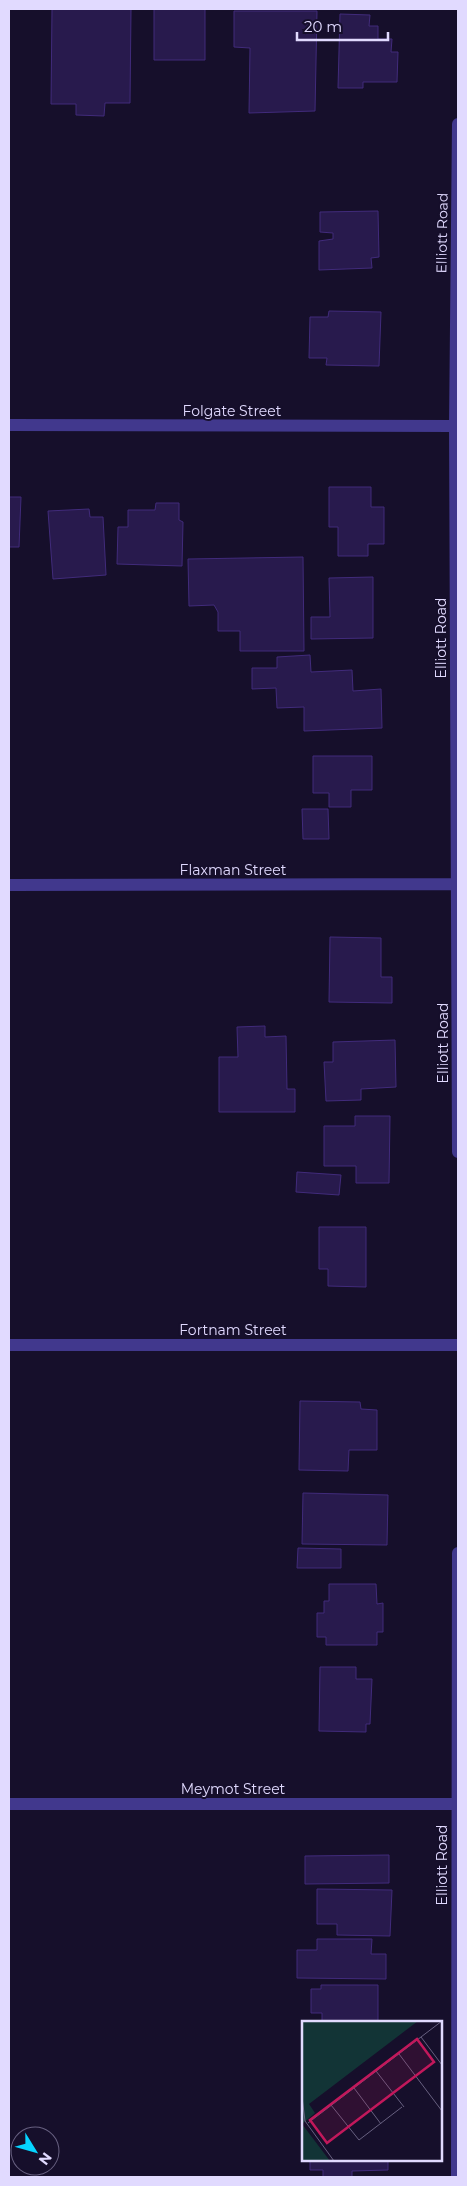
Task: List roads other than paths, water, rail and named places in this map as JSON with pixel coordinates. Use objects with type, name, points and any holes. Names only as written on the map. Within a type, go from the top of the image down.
[{"type":"street","name":"Elliott Road","points":[[458,124],[455,426],[458,1152]]},
{"type":"street","name":"Folgate Street","points":[[9,425],[455,426]]},
{"type":"street","name":"Flaxman Street","points":[[9,885],[457,884]]},
{"type":"street","name":"Fortnam Street","points":[[9,1345],[458,1345]]},
{"type":"street","name":"Elliott Road","points":[[457,2177],[458,1553]]},
{"type":"street","name":"Meymot Street","points":[[9,1804],[457,1804]]}]
